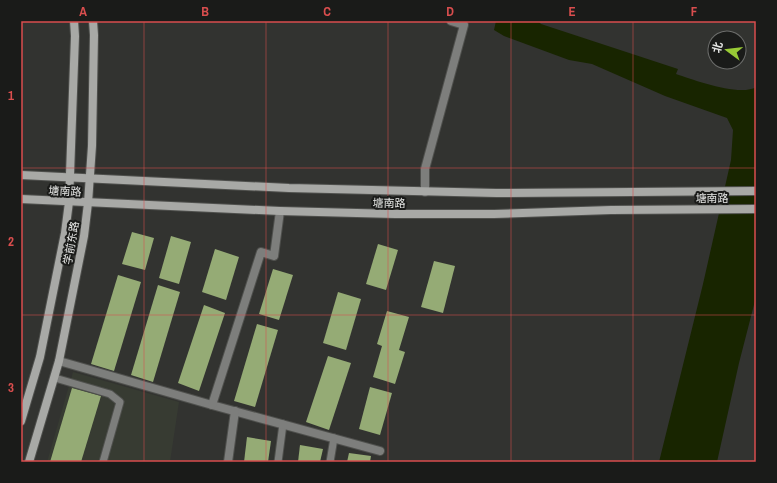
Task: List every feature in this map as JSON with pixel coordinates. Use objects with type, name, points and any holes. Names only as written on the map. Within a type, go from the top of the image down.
[{"type":"main road","name":"学前东路","points":[[21,421],[40,357],[65,233],[69,202],[73,114],[74,21]]},
{"type":"main road","name":"学前东路","points":[[29,462],[59,362],[84,236],[90,179],[94,21]]},
{"type":"main road","name":"塘南路","points":[[21,175],[289,188],[425,192],[496,193],[756,190]]},
{"type":"main road","name":"塘南路","points":[[21,199],[280,211],[395,214],[494,214],[611,210],[756,209]]},
{"type":"street","points":[[425,192],[425,169],[464,25],[452,21]]},
{"type":"street","points":[[212,405],[261,252],[274,256],[280,211]]},
{"type":"street","points":[[59,362],[380,451]]},
{"type":"street","points":[[228,462],[235,411]]},
{"type":"lane","points":[[55,378],[110,394],[120,402],[103,462]]},
{"type":"lane","points":[[278,462],[283,424]]},
{"type":"lane","points":[[330,462],[334,438]]},
{"type":"shaded area","points":[[496,21],[538,21],[541,24],[678,69],[676,74],[705,83],[728,89],[739,90],[749,90],[756,87],[756,297],[739,363],[717,462],[659,462],[703,284],[731,160],[733,130],[727,118],[665,96],[592,64],[569,60],[504,36],[494,30]]},
{"type":"shaded area","points":[[73,372],[179,402],[170,462],[47,462]]},
{"type":"building","points":[[132,232],[154,238],[145,270],[122,264]]},
{"type":"building","points":[[171,236],[191,242],[179,284],[159,278]]},
{"type":"building","points":[[378,244],[398,250],[386,290],[366,284]]},
{"type":"building","points":[[215,249],[239,257],[226,300],[202,292]]},
{"type":"building","points":[[434,261],[455,266],[443,313],[421,307]]},
{"type":"building","points":[[273,269],[293,275],[279,320],[259,314]]},
{"type":"building","points":[[118,275],[141,282],[114,371],[91,364]]},
{"type":"building","points":[[158,285],[180,292],[153,382],[131,375]]},
{"type":"building","points":[[338,292],[361,299],[346,350],[323,343]]},
{"type":"building","points":[[204,305],[225,313],[199,391],[178,383]]},
{"type":"building","points":[[387,311],[409,317],[399,350],[405,352],[395,384],[373,377],[382,346],[377,344]]},
{"type":"building","points":[[257,324],[278,330],[255,407],[234,401]]},
{"type":"building","points":[[328,356],[351,363],[329,430],[306,422]]},
{"type":"building","points":[[370,387],[392,393],[380,435],[359,429]]},
{"type":"building","points":[[72,388],[101,396],[81,462],[50,462]]},
{"type":"building","points":[[247,437],[271,441],[268,462],[244,462]]},
{"type":"building","points":[[300,445],[323,449],[320,462],[298,462]]},
{"type":"building","points":[[349,453],[371,456],[370,462],[347,462]]}]
